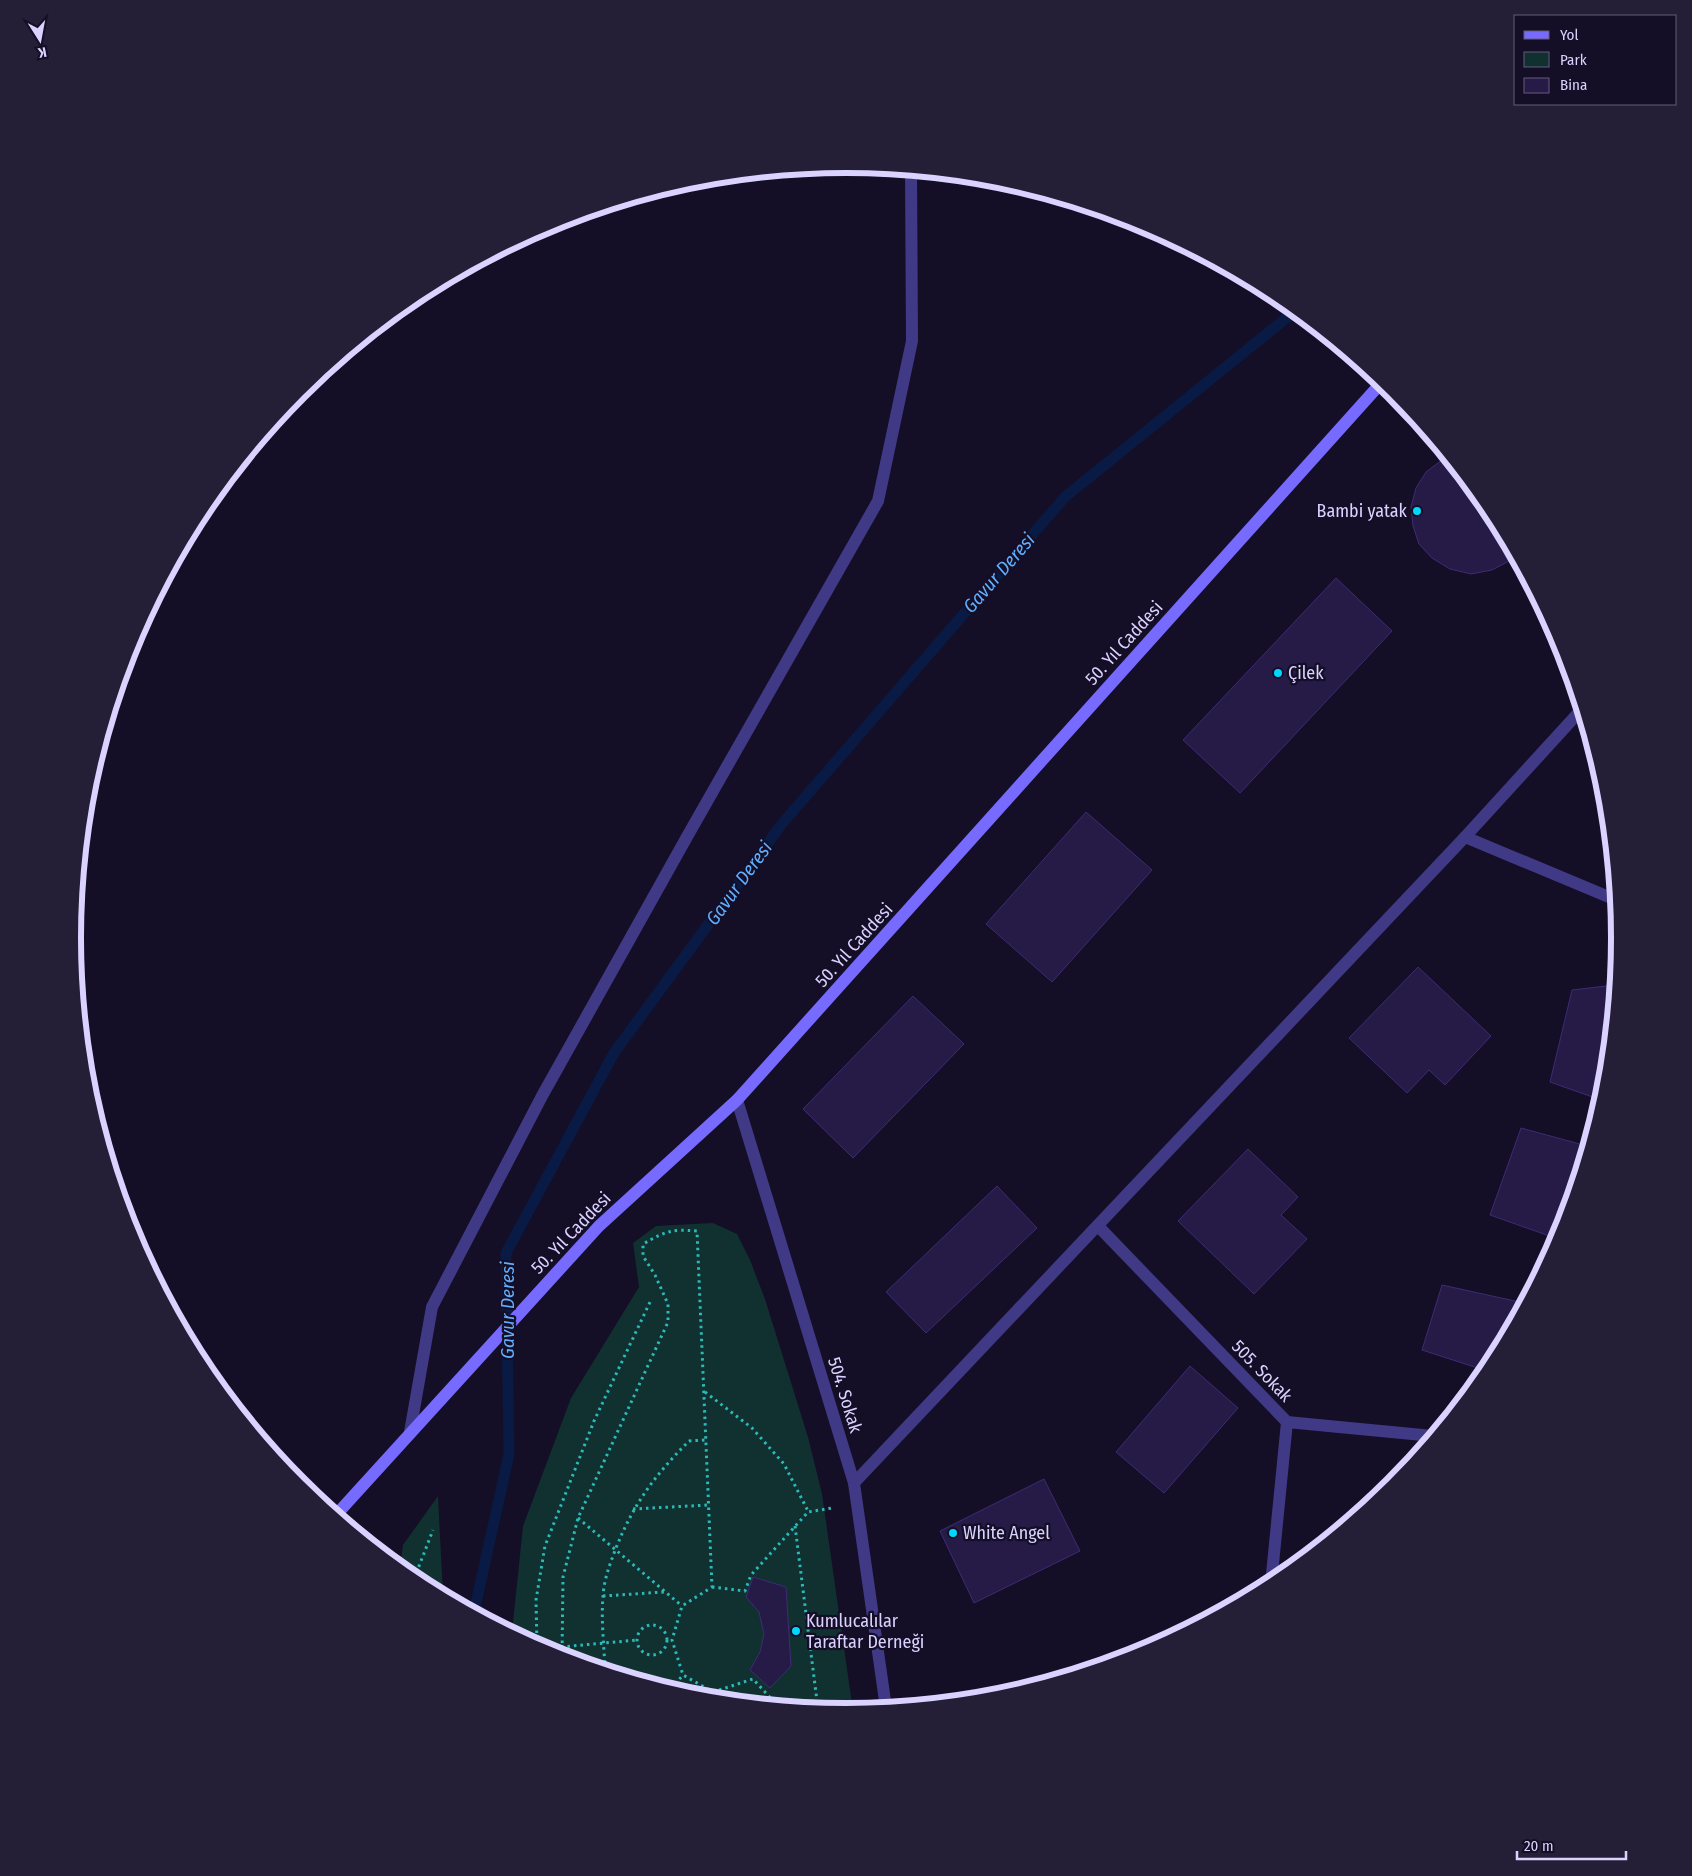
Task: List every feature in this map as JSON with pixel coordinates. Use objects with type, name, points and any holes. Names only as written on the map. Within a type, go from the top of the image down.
[{"type":"main road","name":"50. Yıl Caddesi","points":[[340,1511],[599,1226],[738,1100],[1377,388]]},
{"type":"street","points":[[410,1432],[432,1307],[542,1096],[878,501],[912,341],[911,177]]},
{"type":"street","points":[[854,1483],[1464,837],[1577,714]]},
{"type":"street","points":[[1464,837],[1609,897]]},
{"type":"street","name":"504. Sokak","points":[[738,1100],[854,1483],[885,1701]]},
{"type":"street","name":"505. Sokak","points":[[1098,1226],[1287,1422],[1272,1573]]},
{"type":"street","points":[[1287,1422],[1427,1435]]},
{"type":"path","points":[[637,1640],[561,1647],[563,1577],[578,1518],[668,1322],[668,1304],[644,1256],[643,1244],[659,1234],[675,1229],[698,1231],[712,1586]]},
{"type":"path","points":[[537,1637],[536,1600],[545,1546],[594,1421],[650,1302]]},
{"type":"path","points":[[704,1391],[752,1428],[784,1464],[808,1512]]},
{"type":"path","points":[[605,1663],[603,1596],[608,1569],[633,1509],[653,1479],[689,1441],[706,1440]]},
{"type":"path","points":[[633,1509],[708,1504]]},
{"type":"path","points":[[710,1690],[683,1675],[672,1640],[682,1606],[712,1586],[745,1591],[751,1574],[808,1512],[857,1504]]},
{"type":"path","points":[[578,1518],[682,1606]]},
{"type":"path","points":[[795,1526],[817,1702]]},
{"type":"path","points":[[417,1571],[433,1530]]},
{"type":"path","points":[[603,1596],[665,1592]]},
{"type":"path","points":[[652,1625],[665,1631],[667,1641],[664,1650],[650,1655],[641,1650],[637,1640],[640,1631],[652,1625]]},
{"type":"path","points":[[667,1641],[672,1640]]},
{"type":"path","points":[[676,1683],[683,1675]]},
{"type":"path","points":[[716,1691],[753,1679],[771,1698]]},
{"type":"green space","points":[[713,1223],[737,1234],[750,1260],[765,1299],[808,1437],[822,1494],[852,1703],[796,1701],[746,1696],[648,1677],[553,1645],[513,1626],[523,1526],[571,1398],[639,1287],[633,1243],[656,1226]]},
{"type":"green space","points":[[438,1496],[443,1587],[401,1560],[403,1545]]},
{"type":"building","points":[[1442,460],[1453,472],[1482,513],[1510,560],[1492,570],[1471,574],[1450,569],[1432,558],[1419,544],[1413,526],[1411,507],[1416,488],[1426,472]]},
{"type":"building","points":[[1336,578],[1392,631],[1240,793],[1183,740]]},
{"type":"building","points":[[1086,812],[1152,870],[1052,982],[986,924]]},
{"type":"building","points":[[1418,967],[1491,1036],[1445,1085],[1429,1070],[1407,1093],[1349,1038]]},
{"type":"building","points":[[1609,986],[1604,1038],[1594,1097],[1550,1082],[1572,990]]},
{"type":"building","points":[[913,996],[964,1044],[853,1158],[803,1109]]},
{"type":"building","points":[[1521,1128],[1582,1145],[1551,1236],[1490,1215]]},
{"type":"building","points":[[1248,1149],[1298,1197],[1281,1215],[1307,1239],[1254,1294],[1178,1221]]},
{"type":"building","points":[[997,1186],[1037,1228],[926,1333],[886,1292]]},
{"type":"building","points":[[1442,1285],[1518,1302],[1478,1368],[1422,1350]]},
{"type":"building","points":[[1190,1366],[1238,1408],[1164,1493],[1116,1452]]},
{"type":"building","points":[[1044,1479],[1080,1551],[974,1603],[940,1531]]},
{"type":"building","points":[[753,1577],[786,1587],[791,1666],[770,1688],[750,1670],[760,1652],[764,1634],[759,1612],[746,1597]]},
{"type":"waterway","name":"Gavur Deresi","points":[[475,1606],[509,1454],[506,1253],[614,1053],[781,825],[1065,497],[1290,315]]},
{"type":"place","name":"Bambi yatak","points":[[1417,511]]},
{"type":"place","name":"Çilek","points":[[1278,673]]},
{"type":"place","name":"White Angel","points":[[953,1533]]},
{"type":"place","name":"Kumlucalılar Taraftar Derneği","points":[[796,1631]]}]
